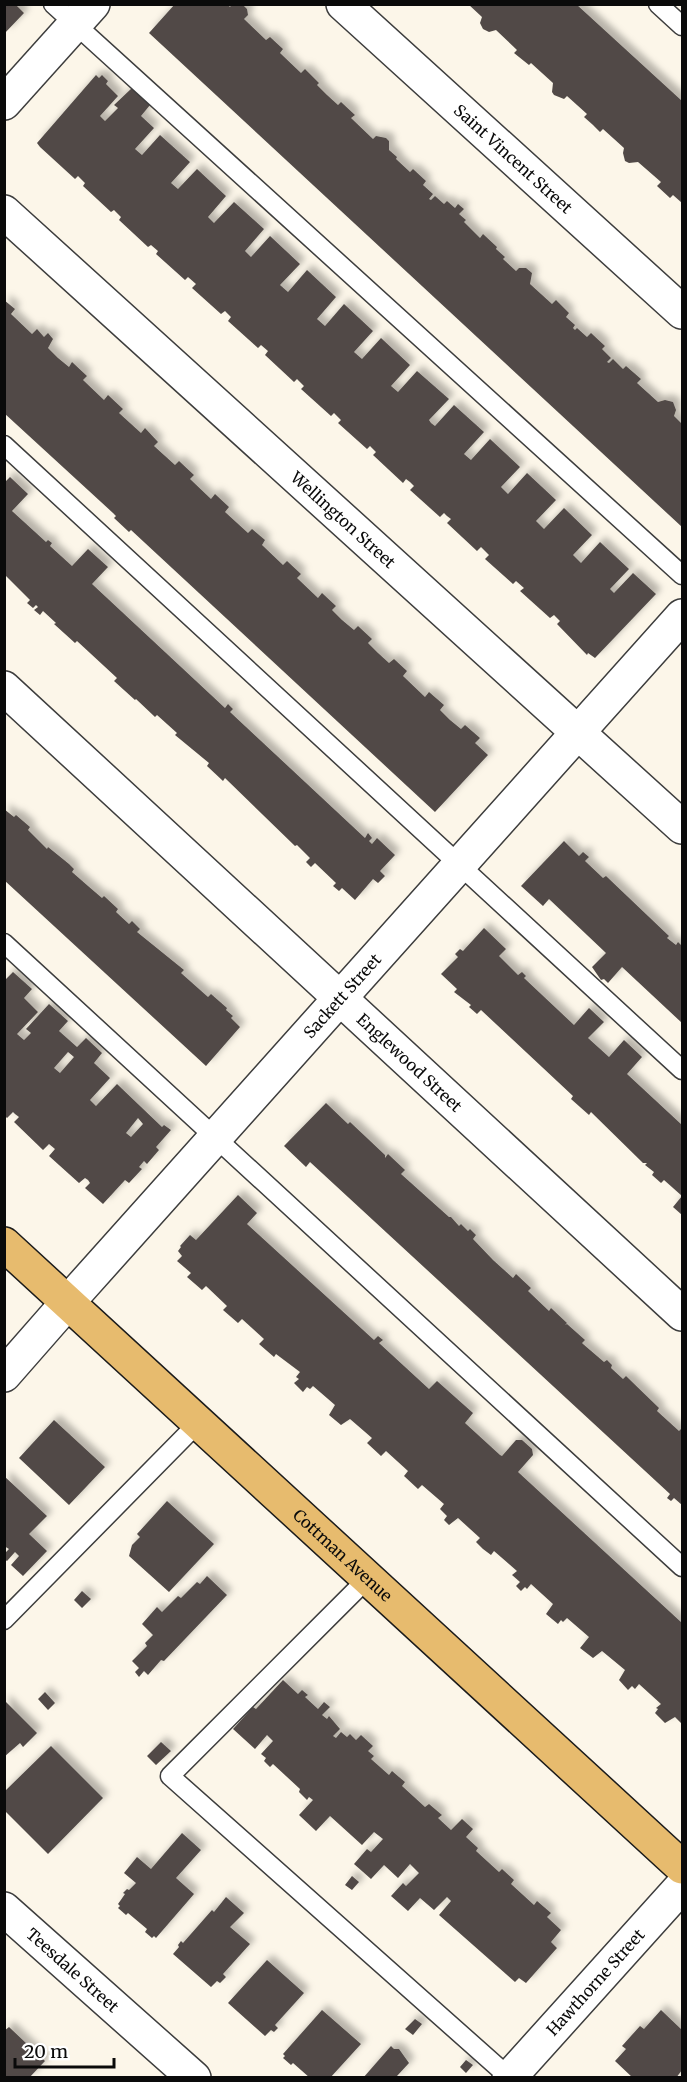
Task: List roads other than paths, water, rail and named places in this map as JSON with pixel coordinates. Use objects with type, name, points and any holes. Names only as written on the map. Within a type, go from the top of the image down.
[{"type":"main road","name":"Cottman Avenue","points":[[4,1244],[682,1867]]},
{"type":"street","name":"Saint Vincent Street","points":[[343,4],[682,312]]},
{"type":"street","points":[[4,103],[74,11]]},
{"type":"street","name":"Wellington Street","points":[[4,212],[682,827]]},
{"type":"street","name":"Sackett Street","points":[[4,1375],[682,616]]},
{"type":"street","name":"Englewood Street","points":[[4,688],[682,1314]]},
{"type":"street","name":"Hawthorne Street","points":[[510,2077],[682,1886]]},
{"type":"street","name":"Teesdale Street","points":[[4,1909],[194,2078]]},
{"type":"lane","points":[[658,4],[682,26]]},
{"type":"lane","points":[[74,11],[682,575]]},
{"type":"lane","points":[[4,445],[682,1070]]},
{"type":"lane","points":[[4,943],[682,1567]]},
{"type":"lane","points":[[4,1620],[199,1422]]},
{"type":"lane","points":[[368,1578],[170,1776],[510,2077]]}]
